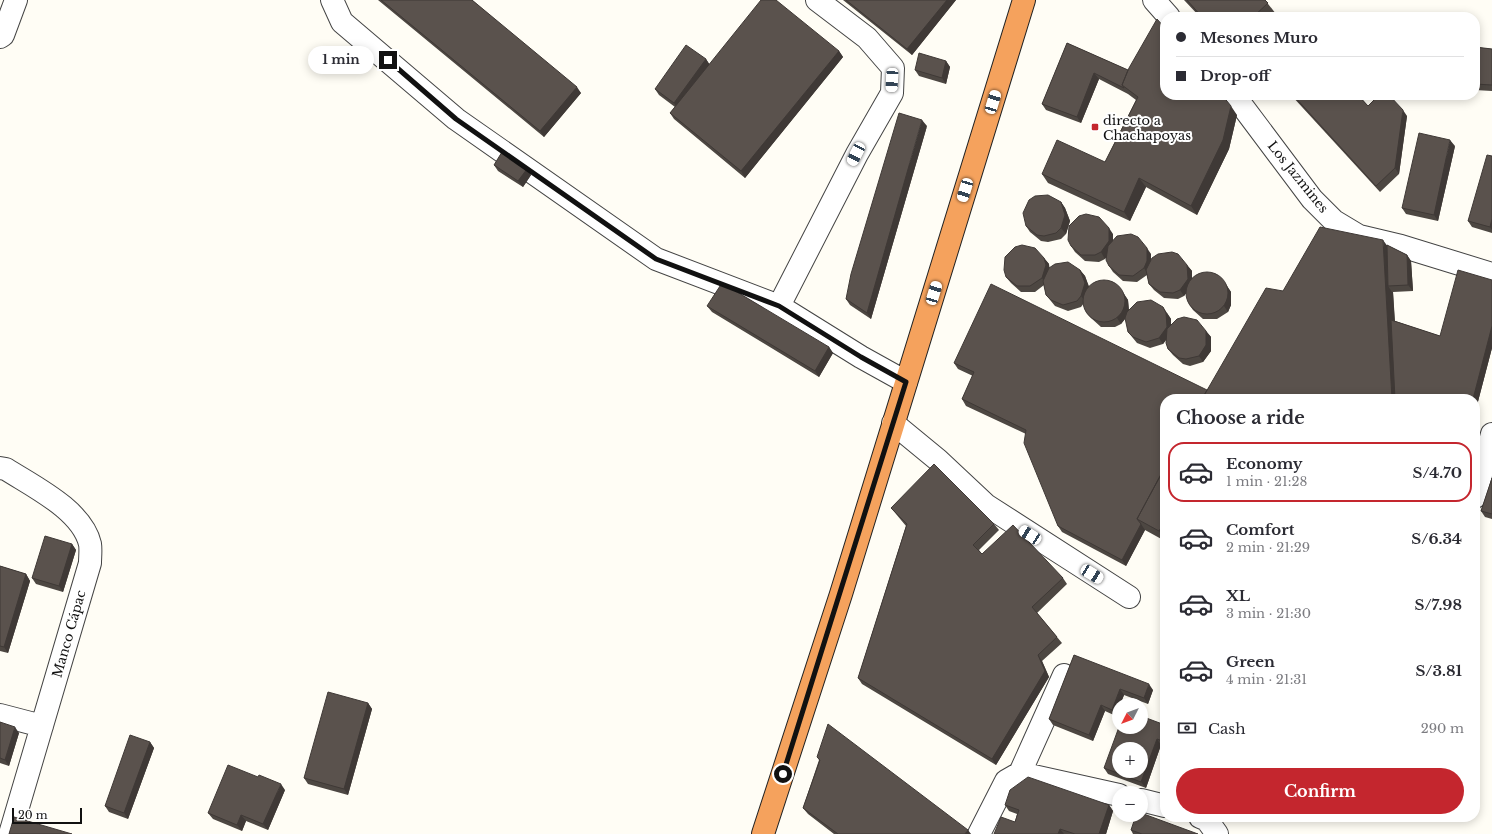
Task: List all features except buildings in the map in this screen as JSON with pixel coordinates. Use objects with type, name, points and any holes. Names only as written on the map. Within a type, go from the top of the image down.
[{"type":"highway","points":[[763,834],[894,423],[1024,0]]},
{"type":"street","points":[[0,37],[3,35],[16,0]]},
{"type":"street","points":[[332,0],[342,22],[456,119],[656,259],[779,306],[861,357],[906,382]]},
{"type":"street","points":[[779,306],[856,154],[892,92],[893,68],[867,38],[818,0]]},
{"type":"street","points":[[1154,0],[1165,12]]},
{"type":"street","name":"Los Jazmines","points":[[1238,100],[1312,199],[1334,221],[1359,236],[1408,248],[1492,274]]},
{"type":"street","points":[[894,423],[986,505],[1129,597]]},
{"type":"street","points":[[1480,478],[1492,434]]},
{"type":"street","name":"Manco Cápac","points":[[3,468],[57,501],[80,522],[90,544],[90,563],[10,834]]},
{"type":"street","points":[[979,834],[1006,781],[1020,773],[1064,675]]},
{"type":"street","points":[[0,715],[42,726]]},
{"type":"street","points":[[1020,773],[1112,793]]},
{"type":"street","points":[[1148,802],[1160,805]]},
{"type":"street","points":[[1208,822],[1217,834]]},
{"type":"place","name":"directo a Chachapoyas","points":[[1095,127]]},
{"type":"route","points":[[388,60],[456,119],[656,259],[779,306],[861,357],[906,382],[841,594],[783,774]]}]
